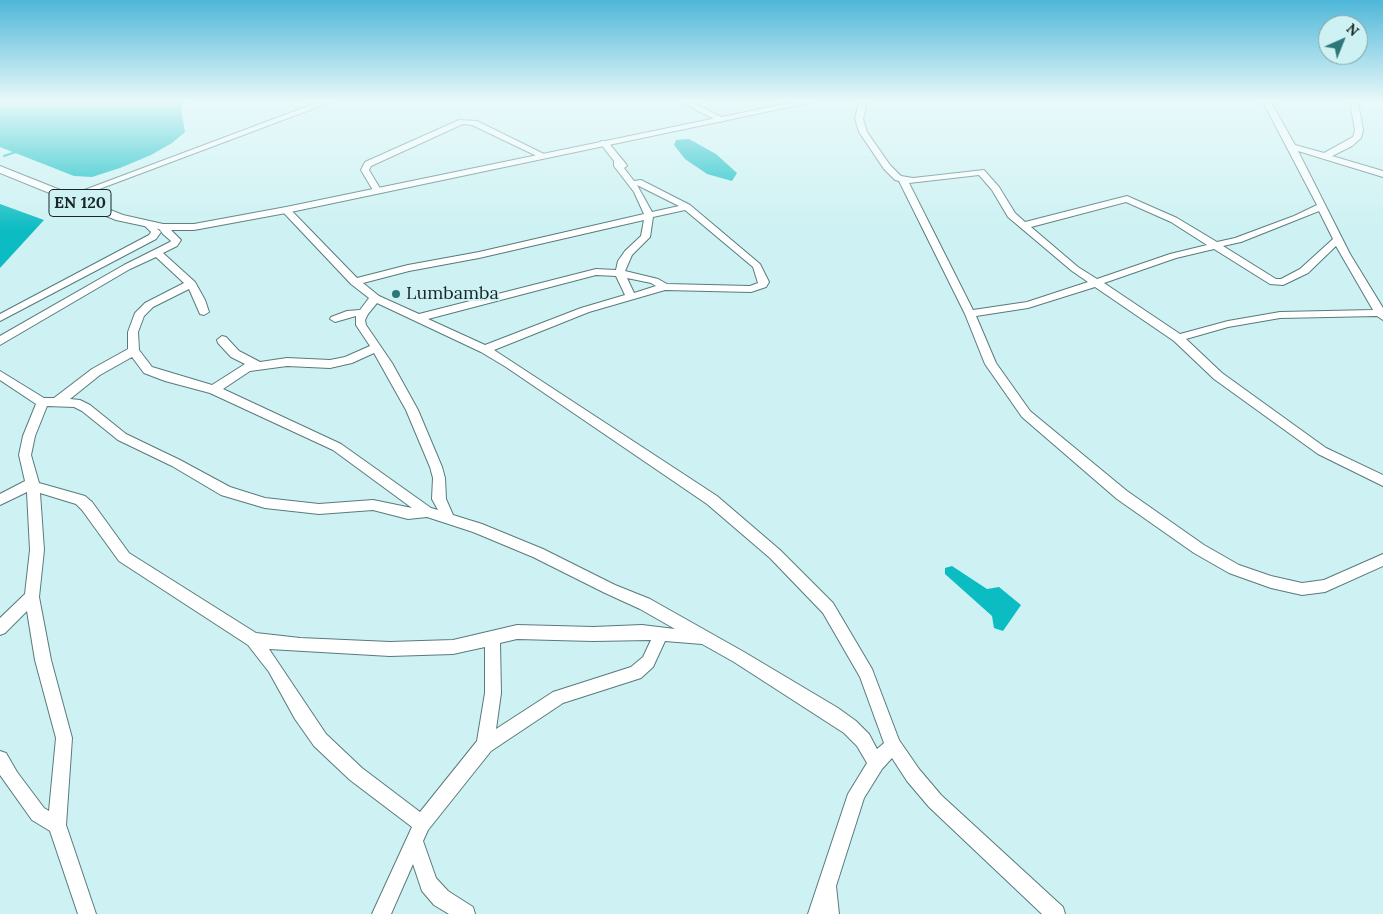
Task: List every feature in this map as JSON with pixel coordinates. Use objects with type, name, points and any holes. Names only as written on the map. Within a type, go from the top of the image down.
[{"type":"main road","name":"EN 120","points":[[0,169],[67,198],[120,218],[164,227],[194,227],[286,210],[596,145]]},
{"type":"street","points":[[67,198],[212,145]]},
{"type":"street","points":[[377,190],[365,170],[368,164],[411,145]]},
{"type":"street","points":[[520,145],[544,156]]},
{"type":"street","points":[[484,349],[585,310],[665,286],[751,289],[758,288],[764,282],[760,271],[753,263],[687,207],[638,187],[620,170],[618,161],[605,145]]},
{"type":"street","points":[[872,145],[888,167],[903,180],[970,314],[991,364],[1026,414],[1122,495],[1199,549],[1234,569],[1271,582],[1302,589],[1325,586],[1383,560]]},
{"type":"street","points":[[1325,156],[1349,145]]},
{"type":"street","points":[[1292,146],[1383,174]]},
{"type":"street","points":[[1178,338],[1228,324],[1280,315],[1382,314],[1338,239],[1292,146]]},
{"type":"street","points":[[903,180],[913,182],[981,172],[996,189],[1004,206],[1023,226],[1075,269],[1178,338],[1218,376],[1322,451],[1383,481]]},
{"type":"street","points":[[630,296],[620,273],[623,261],[628,253],[647,232],[649,216],[638,187]]},
{"type":"street","points":[[1023,226],[1127,199],[1174,220],[1269,280],[1278,282],[1283,282],[1304,271],[1338,239]]},
{"type":"street","points":[[970,314],[1028,305],[1174,256],[1238,240],[1289,222],[1322,206]]},
{"type":"street","points":[[355,282],[408,268],[497,251],[687,207]]},
{"type":"street","points":[[286,210],[355,282],[375,298],[484,349],[712,500],[775,554],[828,608],[866,674],[893,745],[913,775],[935,801],[1056,914]]},
{"type":"street","points":[[0,318],[153,237],[156,232],[149,225]]},
{"type":"street","points":[[0,341],[103,281],[176,242],[166,232],[164,227]]},
{"type":"street","points":[[157,253],[172,264],[191,284],[204,312]]},
{"type":"street","points":[[417,318],[596,272],[620,273],[654,281],[665,286]]},
{"type":"street","points":[[191,284],[144,309],[139,315],[133,332],[134,351],[148,370],[169,378],[214,390],[347,453],[426,512],[478,528],[538,553],[610,590],[645,604],[739,658],[850,727],[863,740],[876,764]]},
{"type":"street","points":[[375,298],[363,314],[360,320],[361,325],[409,404],[436,467],[439,478],[439,499],[448,518]]},
{"type":"street","points":[[335,319],[350,313],[363,314]]},
{"type":"street","points":[[222,340],[235,354],[257,365]]},
{"type":"street","points":[[214,390],[247,367],[287,362],[330,364],[348,360],[376,348]]},
{"type":"street","points":[[87,914],[57,825],[64,738],[43,660],[32,597],[37,550],[33,484],[25,455],[29,436],[40,408],[59,401],[96,372],[134,351]]},
{"type":"street","points":[[0,375],[40,408]]},
{"type":"street","points":[[59,401],[76,403],[86,408],[122,437],[176,463],[226,491],[265,503],[319,509],[373,505],[408,514],[426,512]]},
{"type":"street","points":[[0,500],[33,484],[80,500],[124,557],[253,640],[274,667],[301,713],[320,740],[418,832],[429,884],[441,898],[466,914]]},
{"type":"street","points":[[0,628],[32,597]]},
{"type":"street","points":[[253,640],[390,649],[453,648],[517,632],[593,634],[642,632],[703,638]]},
{"type":"street","points":[[381,914],[418,832],[485,745],[559,698],[636,673],[648,662],[661,634]]},
{"type":"street","points":[[485,745],[492,693],[492,638]]},
{"type":"street","points":[[817,914],[857,794],[876,764],[893,745]]},
{"type":"street","points":[[0,759],[11,778],[38,814],[57,825]]},
{"type":"street","points":[[827,886],[830,914]]},
{"type":"water","points":[[0,145],[169,145],[151,155],[92,177],[74,176],[0,147]]},
{"type":"water","points":[[674,145],[699,145],[716,154],[737,173],[732,181],[707,174],[685,159]]},
{"type":"water","points":[[0,204],[44,220],[0,268]]},
{"type":"water","points":[[952,566],[987,589],[999,587],[1021,605],[1003,631],[994,628],[992,616],[945,574],[945,568]]},
{"type":"waterway","points":[[4,156],[16,152]]},
{"type":"place","name":"Lumbamba","points":[[396,294]]}]
